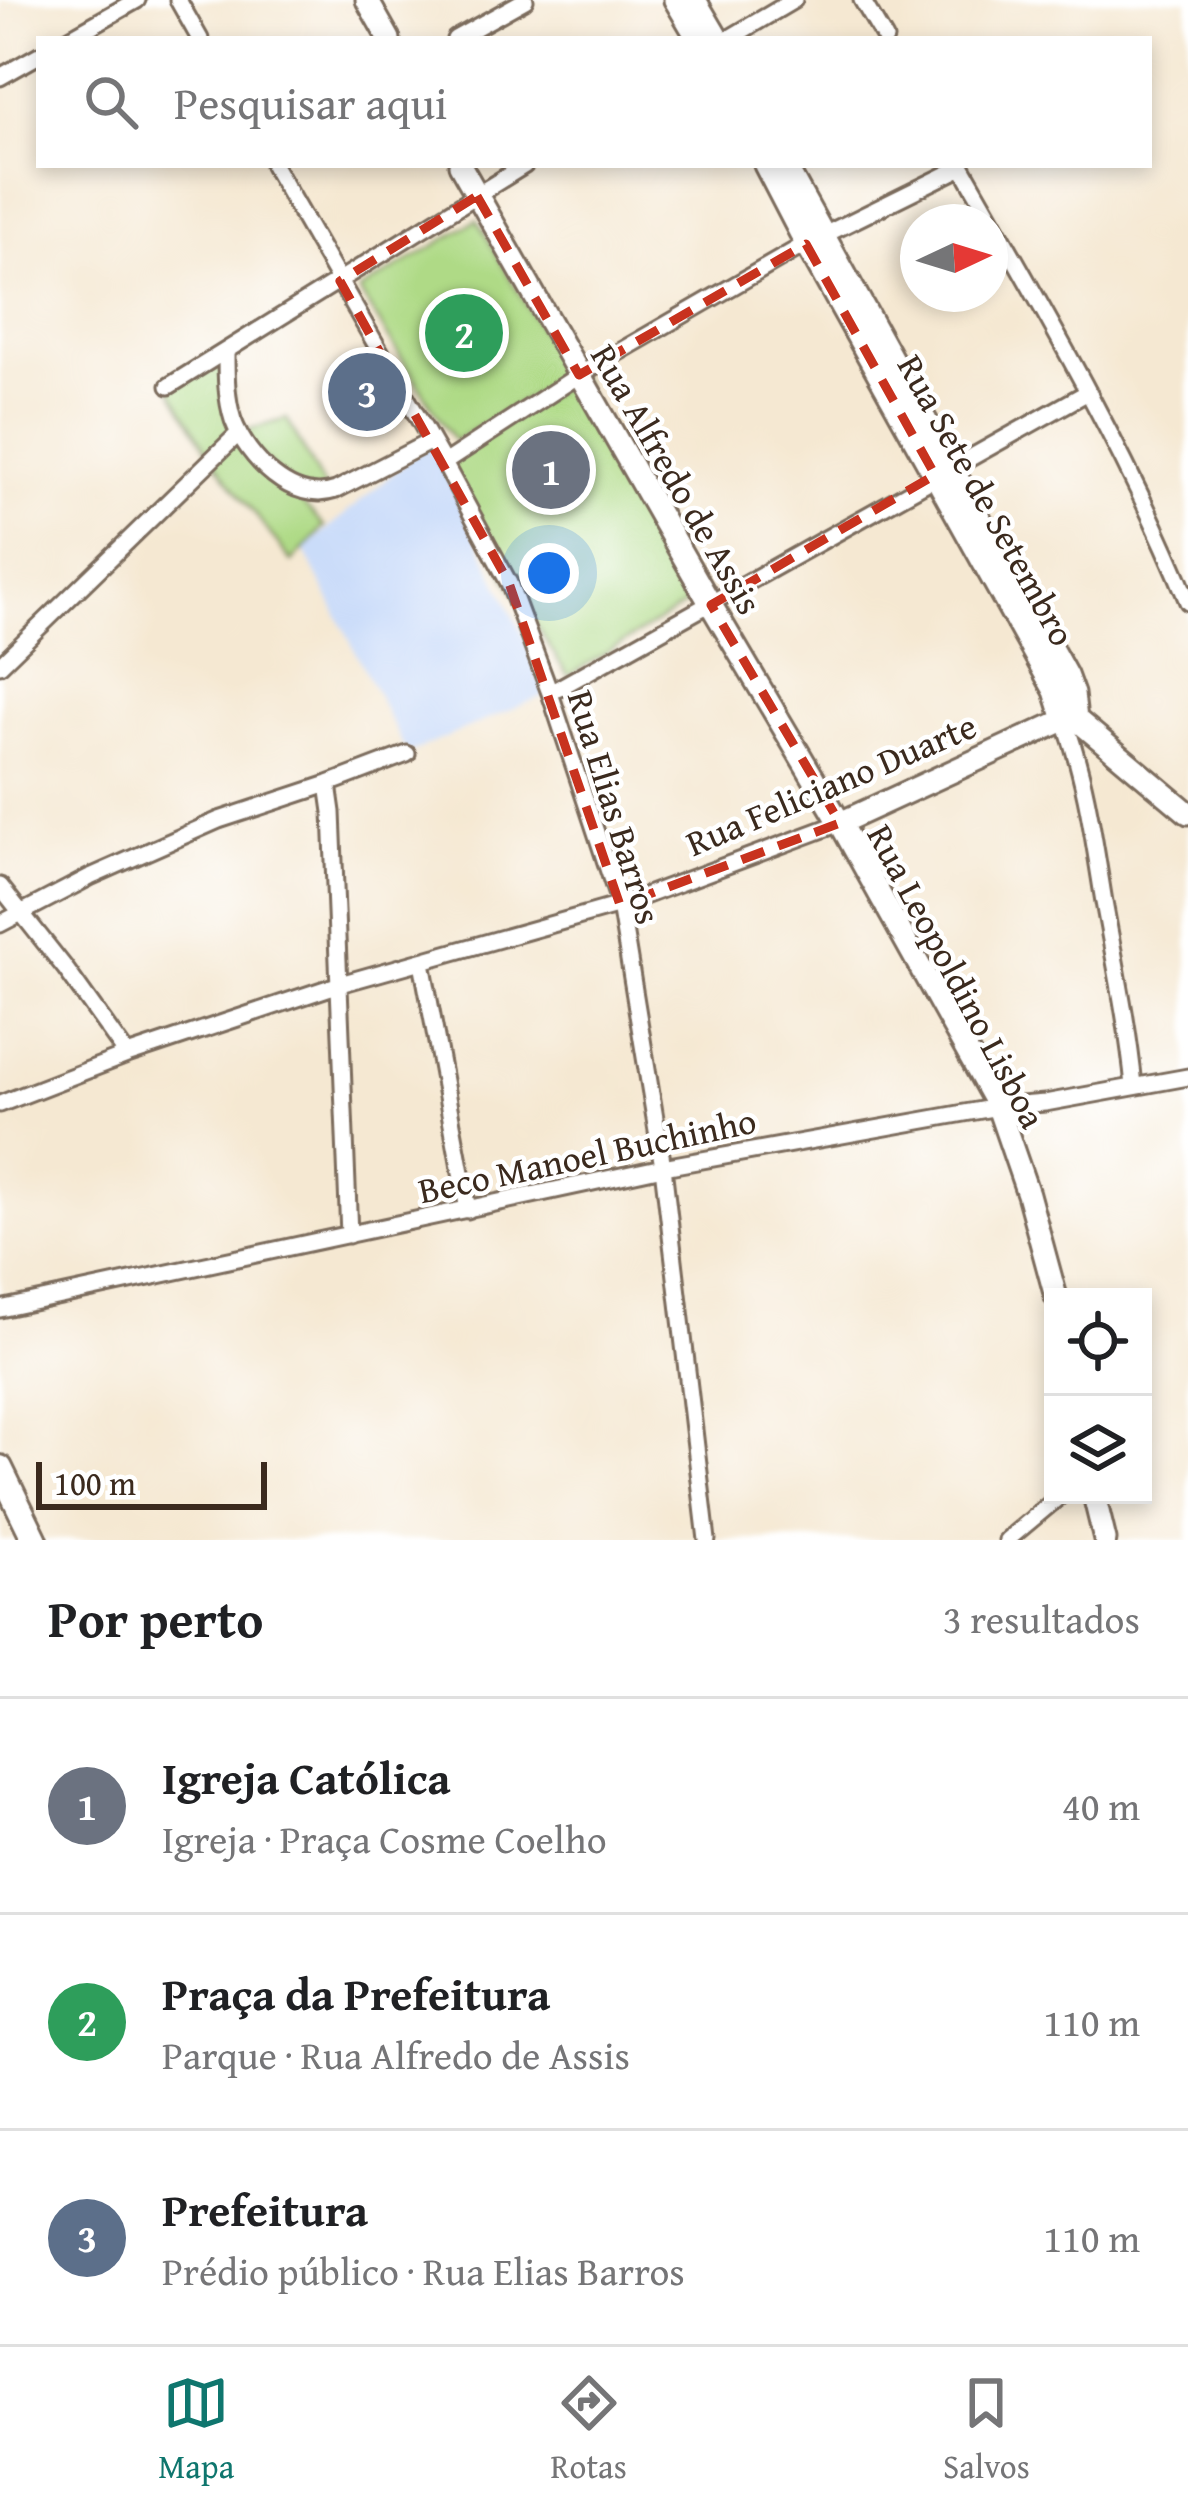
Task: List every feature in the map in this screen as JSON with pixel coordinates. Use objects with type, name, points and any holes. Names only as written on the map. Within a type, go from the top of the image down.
[{"type":"main road","points":[[0,1468],[35,1540]]},
{"type":"street","points":[[73,36],[137,0]]},
{"type":"street","points":[[178,0],[198,36]]},
{"type":"street","points":[[367,0],[387,36]]},
{"type":"street","points":[[459,36],[525,0]]},
{"type":"street","points":[[675,0],[696,36]]},
{"type":"street","points":[[695,0],[716,36]]},
{"type":"street","points":[[733,36],[794,0]]},
{"type":"street","points":[[862,0],[883,36]]},
{"type":"street","points":[[0,77],[36,57]]},
{"type":"street","name":"Rua Elias Barros","points":[[275,168],[509,583],[620,905],[663,1167],[706,1540]]},
{"type":"street","name":"Rua Alfredo de Assis","points":[[462,168],[840,824]]},
{"type":"street","points":[[169,386],[520,168]]},
{"type":"street","name":"Rua Sete de Setembro","points":[[767,168],[814,241],[943,471],[1070,719],[1122,994],[1134,1086]]},
{"type":"street","name":"Rua Sete de Setembro","points":[[785,168],[814,241]]},
{"type":"street","points":[[444,463],[579,375],[814,241],[957,168]]},
{"type":"street","points":[[962,168],[1088,392],[1188,602]]},
{"type":"street","points":[[226,352],[226,391],[239,433],[251,452],[298,490],[322,495],[431,441]]},
{"type":"street","points":[[550,693],[1088,392]]},
{"type":"street","points":[[0,664],[239,433]]},
{"type":"street","points":[[1070,719],[1188,813]]},
{"type":"street","name":"Rua Feliciano Duarte","points":[[620,905],[840,824],[1070,719]]},
{"type":"street","points":[[0,924],[110,867],[218,820],[406,754]]},
{"type":"street","points":[[328,784],[349,1235]]},
{"type":"street","name":"Rua Leopoldino Lisboa","points":[[840,824],[998,1107],[1054,1288]]},
{"type":"street","points":[[0,886],[127,1055]]},
{"type":"street","points":[[0,1104],[127,1055],[340,985],[620,905]]},
{"type":"street","points":[[422,962],[468,1210]]},
{"type":"street","name":"Beco Manoel Buchinho","points":[[0,1309],[663,1167],[1188,1077]]},
{"type":"street","points":[[1006,1540],[1050,1504]]},
{"type":"street","points":[[1096,1504],[1105,1540]]},
{"type":"highlighted area","points":[[477,196],[579,375],[806,244],[935,475],[711,605],[840,823],[620,905],[509,583],[340,281]]},
{"type":"shaded area","points":[[431,441],[550,693],[407,754],[304,549]]},
{"type":"green space","points":[[477,220],[566,375],[454,441],[359,291]]},
{"type":"green space","points":[[226,352],[239,432],[287,419],[327,493],[298,490],[257,453],[324,527],[292,562],[213,460],[169,386]]},
{"type":"green space","points":[[579,375],[644,520],[695,599],[568,676],[509,583],[444,463]]},
{"type":"place","name":"Praça da Prefeitura","points":[[464,333]]},
{"type":"place","name":"Prefeitura","points":[[367,392]]},
{"type":"place","name":"Igreja Católica","points":[[551,470]]}]
